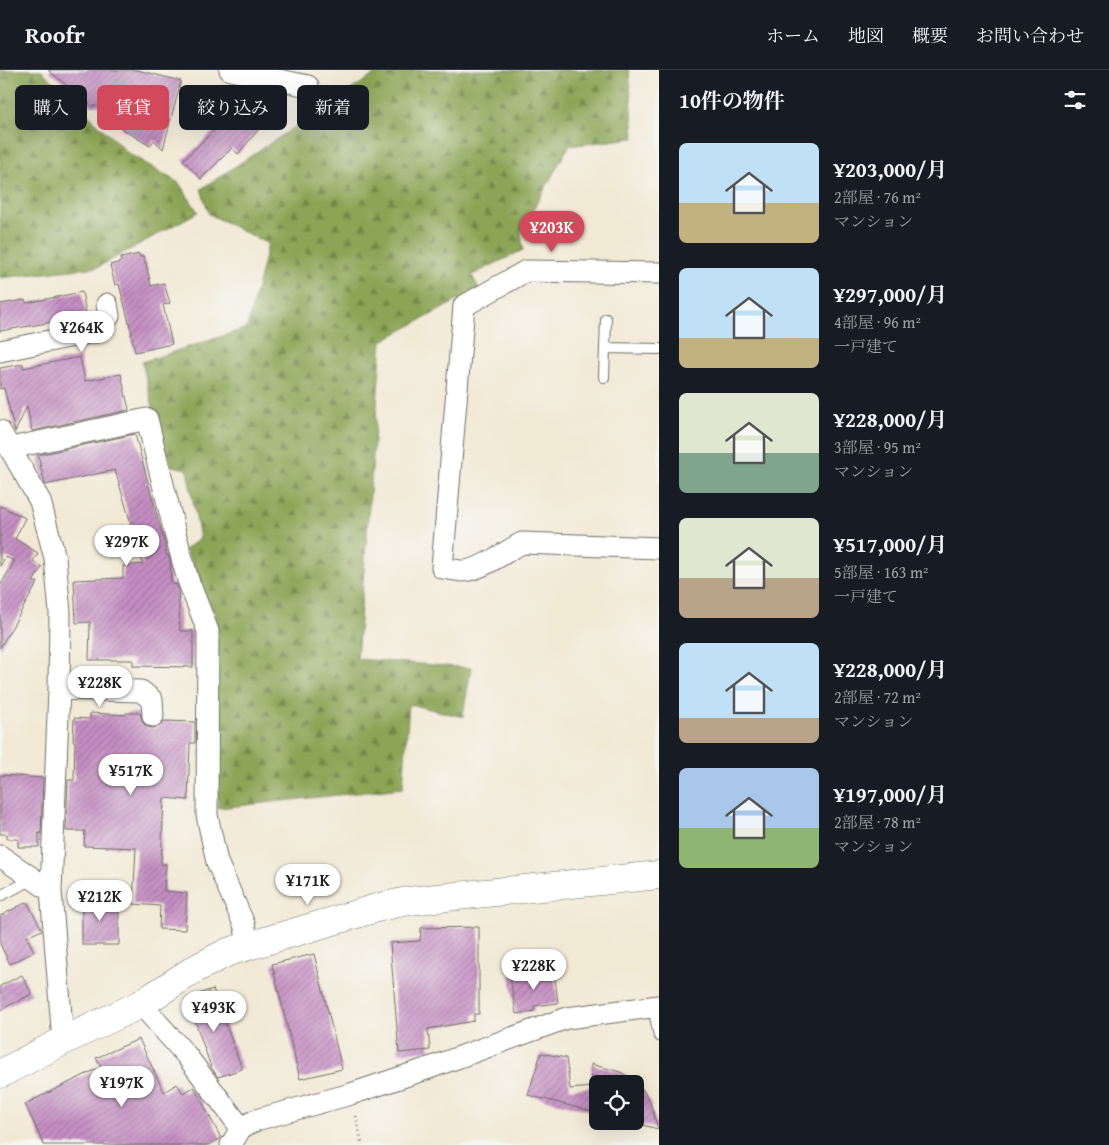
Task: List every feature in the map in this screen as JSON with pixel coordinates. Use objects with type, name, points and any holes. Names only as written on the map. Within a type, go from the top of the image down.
[{"type":"street","points":[[230,70],[303,85]]},
{"type":"street","points":[[659,274],[526,271],[464,306],[442,568],[463,571],[486,565],[502,553],[522,543],[659,548]]},
{"type":"street","points":[[0,351],[98,331],[109,316],[107,304]]},
{"type":"street","points":[[63,1041],[51,891],[60,613],[55,558],[40,500],[6,440],[148,419],[188,580],[208,631],[207,815],[217,862],[244,924],[249,946]]},
{"type":"street","points":[[59,689],[141,692],[152,700],[153,716]]},
{"type":"street","points":[[0,856],[51,891]]},
{"type":"street","points":[[0,1074],[63,1041],[141,1004],[213,959],[249,946],[380,907],[408,901],[659,874]]},
{"type":"street","points":[[141,1004],[186,1055],[236,1136],[256,1120],[351,1094],[567,1018],[656,1006]]},
{"type":"lane","points":[[604,377],[606,319]]},
{"type":"lane","points":[[606,348],[659,350]]},
{"type":"lane","points":[[0,896],[34,879]]},
{"type":"lane","points":[[656,1006],[659,1036]]},
{"type":"path","points":[[351,1094],[362,1145]]},
{"type":"green space","points":[[0,70],[41,70],[57,85],[15,85],[15,130],[87,130],[87,114],[97,123],[97,130],[104,130],[128,153],[179,183],[198,212],[98,267],[0,278]]},
{"type":"green space","points":[[381,70],[629,70],[634,138],[569,146],[521,231],[523,250],[472,275],[479,289],[382,341],[357,659],[471,668],[463,717],[409,704],[403,788],[218,808],[216,617],[185,549],[200,539],[187,469],[167,465],[142,362],[247,328],[268,244],[209,214],[201,189],[297,126],[297,130],[369,130],[369,85],[358,85]]},
{"type":"building","points":[[48,70],[137,70],[181,81],[169,126],[169,85],[97,85],[97,106],[92,106],[87,102],[87,85],[66,85]]},
{"type":"building","points":[[124,130],[168,130],[163,149],[154,140],[150,146]]},
{"type":"building","points":[[215,130],[258,130],[238,154],[232,148],[201,179],[183,160]]},
{"type":"building","points":[[139,254],[140,257],[143,256],[146,263],[151,286],[164,283],[170,303],[163,305],[172,344],[135,352],[119,284],[115,285],[110,265],[121,262],[121,258]]},
{"type":"building","points":[[82,292],[86,313],[64,317],[65,320],[0,331],[0,304],[25,300],[26,303]]},
{"type":"building","points":[[80,357],[85,381],[121,374],[129,410],[32,431],[27,406],[15,432],[4,388],[0,389],[0,368],[23,364],[23,368]]},
{"type":"building","points":[[135,434],[165,545],[166,555],[168,555],[170,561],[171,584],[176,584],[178,589],[180,631],[193,631],[193,667],[133,666],[133,660],[89,660],[90,622],[76,623],[74,580],[123,578],[123,566],[143,564],[115,470],[45,485],[38,455]]},
{"type":"building","points":[[0,506],[25,518],[15,539],[38,553],[33,561],[42,567],[33,582],[38,582],[0,648],[0,586],[15,561],[5,557],[0,567]]},
{"type":"building","points":[[90,713],[126,715],[126,713],[140,713],[143,723],[147,727],[153,728],[160,726],[164,721],[195,722],[195,743],[190,743],[188,800],[164,798],[161,864],[166,864],[164,891],[187,893],[185,930],[159,929],[160,906],[133,904],[136,848],[84,846],[85,831],[66,831],[68,780],[74,780],[74,718],[90,719]]},
{"type":"building","points":[[0,775],[43,778],[39,847],[18,847],[18,839],[7,839],[7,834],[0,834]]},
{"type":"building","points":[[82,900],[119,900],[119,945],[82,945]]},
{"type":"building","points":[[27,902],[42,930],[27,937],[34,952],[10,964],[0,944],[0,916]]},
{"type":"building","points":[[479,927],[479,1014],[474,1014],[474,1021],[428,1029],[430,1050],[399,1053],[390,943],[420,941],[421,928]]},
{"type":"building","points":[[314,954],[342,1069],[300,1079],[272,964]]},
{"type":"building","points":[[554,970],[558,1003],[534,1006],[534,1011],[516,1014],[510,976]]},
{"type":"building","points":[[22,975],[32,994],[0,1010],[0,986]]},
{"type":"building","points":[[213,989],[242,1069],[218,1077],[211,1067],[187,998]]},
{"type":"building","points":[[139,1039],[164,1092],[177,1084],[183,1093],[194,1087],[221,1138],[208,1145],[44,1145],[25,1104],[101,1067],[96,1058]]},
{"type":"building","points":[[541,1053],[566,1058],[570,1089],[589,1087],[589,1111],[528,1095]]},
{"type":"building","points":[[591,1064],[626,1075],[591,1075]]},
{"type":"building","points":[[644,1092],[650,1102],[658,1129],[644,1125]]}]
